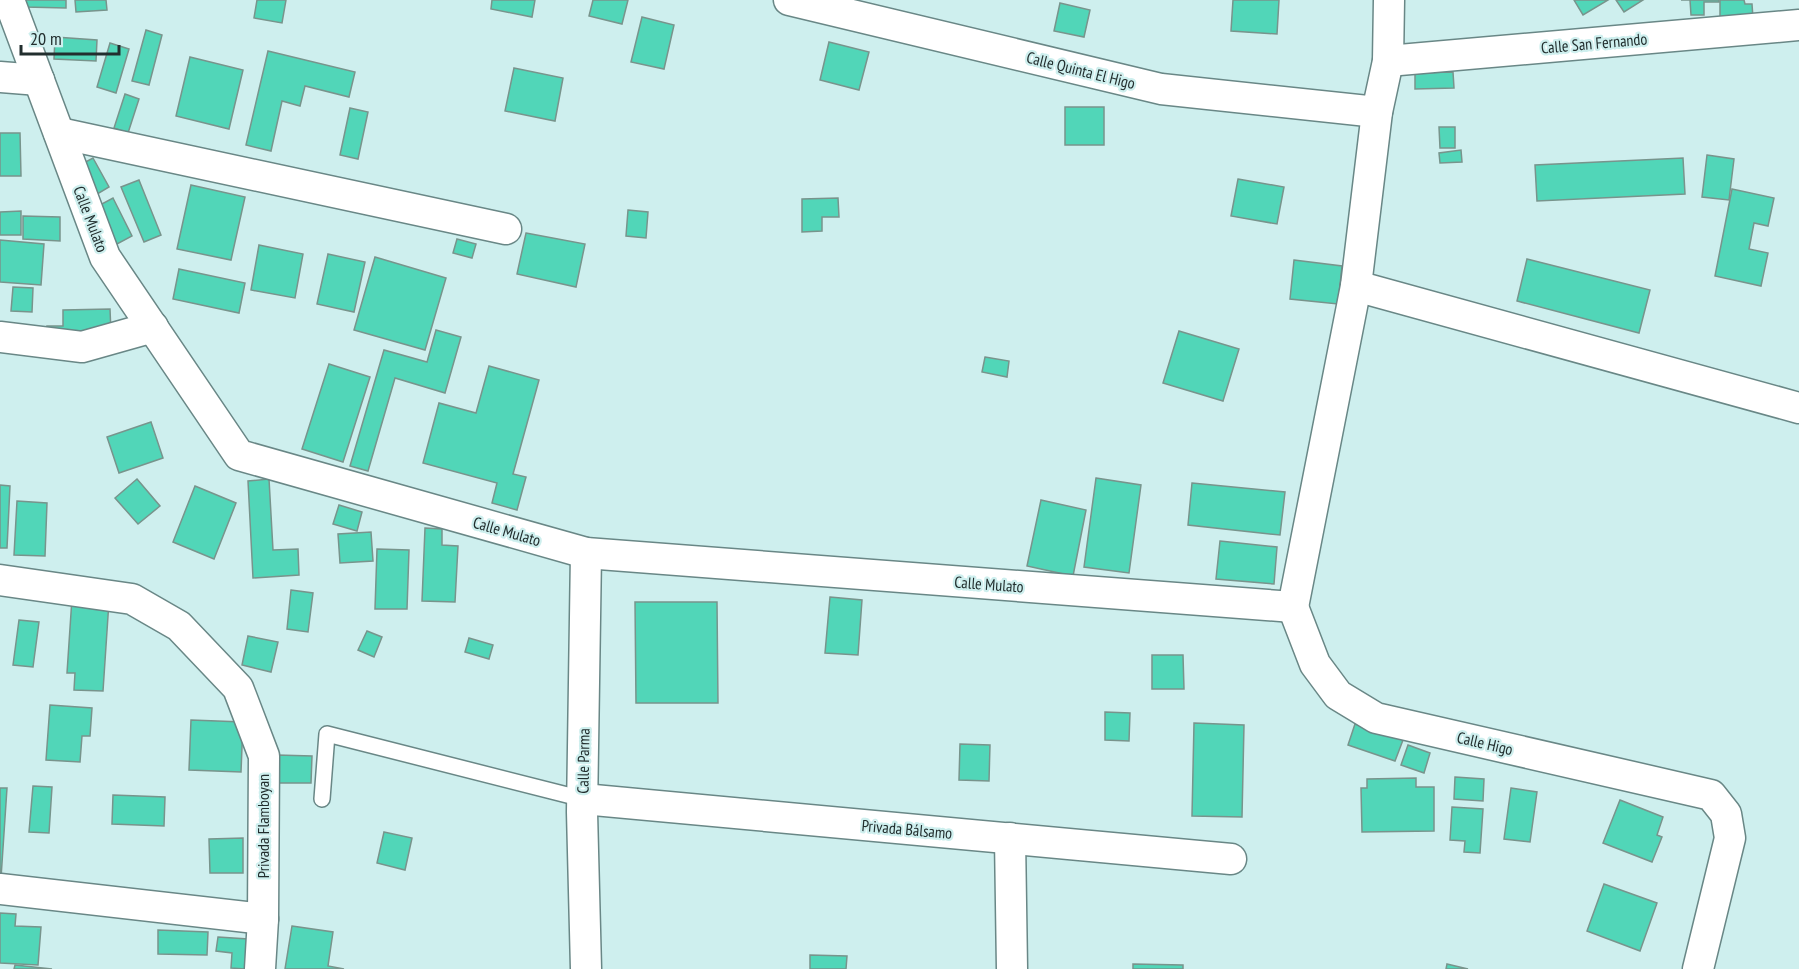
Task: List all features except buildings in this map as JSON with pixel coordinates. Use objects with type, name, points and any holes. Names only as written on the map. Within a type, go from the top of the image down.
[{"type":"street","name":"Calle Mulato","points":[[9,0],[105,256],[239,454],[586,553],[1293,607]]},
{"type":"street","name":"Calle Quinta El Higo","points":[[789,0],[1161,89],[1377,112]]},
{"type":"street","points":[[1293,607],[1356,286],[1377,112],[1388,61],[1389,0]]},
{"type":"street","name":"Calle San Fernando","points":[[1388,61],[1799,25]]},
{"type":"street","points":[[0,76],[39,80]]},
{"type":"street","points":[[58,133],[506,229]]},
{"type":"street","points":[[1356,286],[1799,408]]},
{"type":"street","points":[[0,337],[82,347],[153,327]]},
{"type":"street","name":"Calle Parma","points":[[586,553],[582,799],[586,969]]},
{"type":"street","name":"Privada Flamboyan","points":[[0,580],[132,599],[179,626],[238,688],[264,756],[263,919],[260,969]]},
{"type":"street","name":"Calle Higo","points":[[1293,607],[1315,664],[1338,695],[1376,718],[1711,795],[1726,814],[1730,838],[1698,969]]},
{"type":"street","name":"Privada Bálsamo","points":[[582,799],[1231,859]]},
{"type":"street","points":[[1010,838],[1012,969]]},
{"type":"street","points":[[0,890],[263,919]]},
{"type":"lane","points":[[322,799],[327,734],[582,799]]}]
